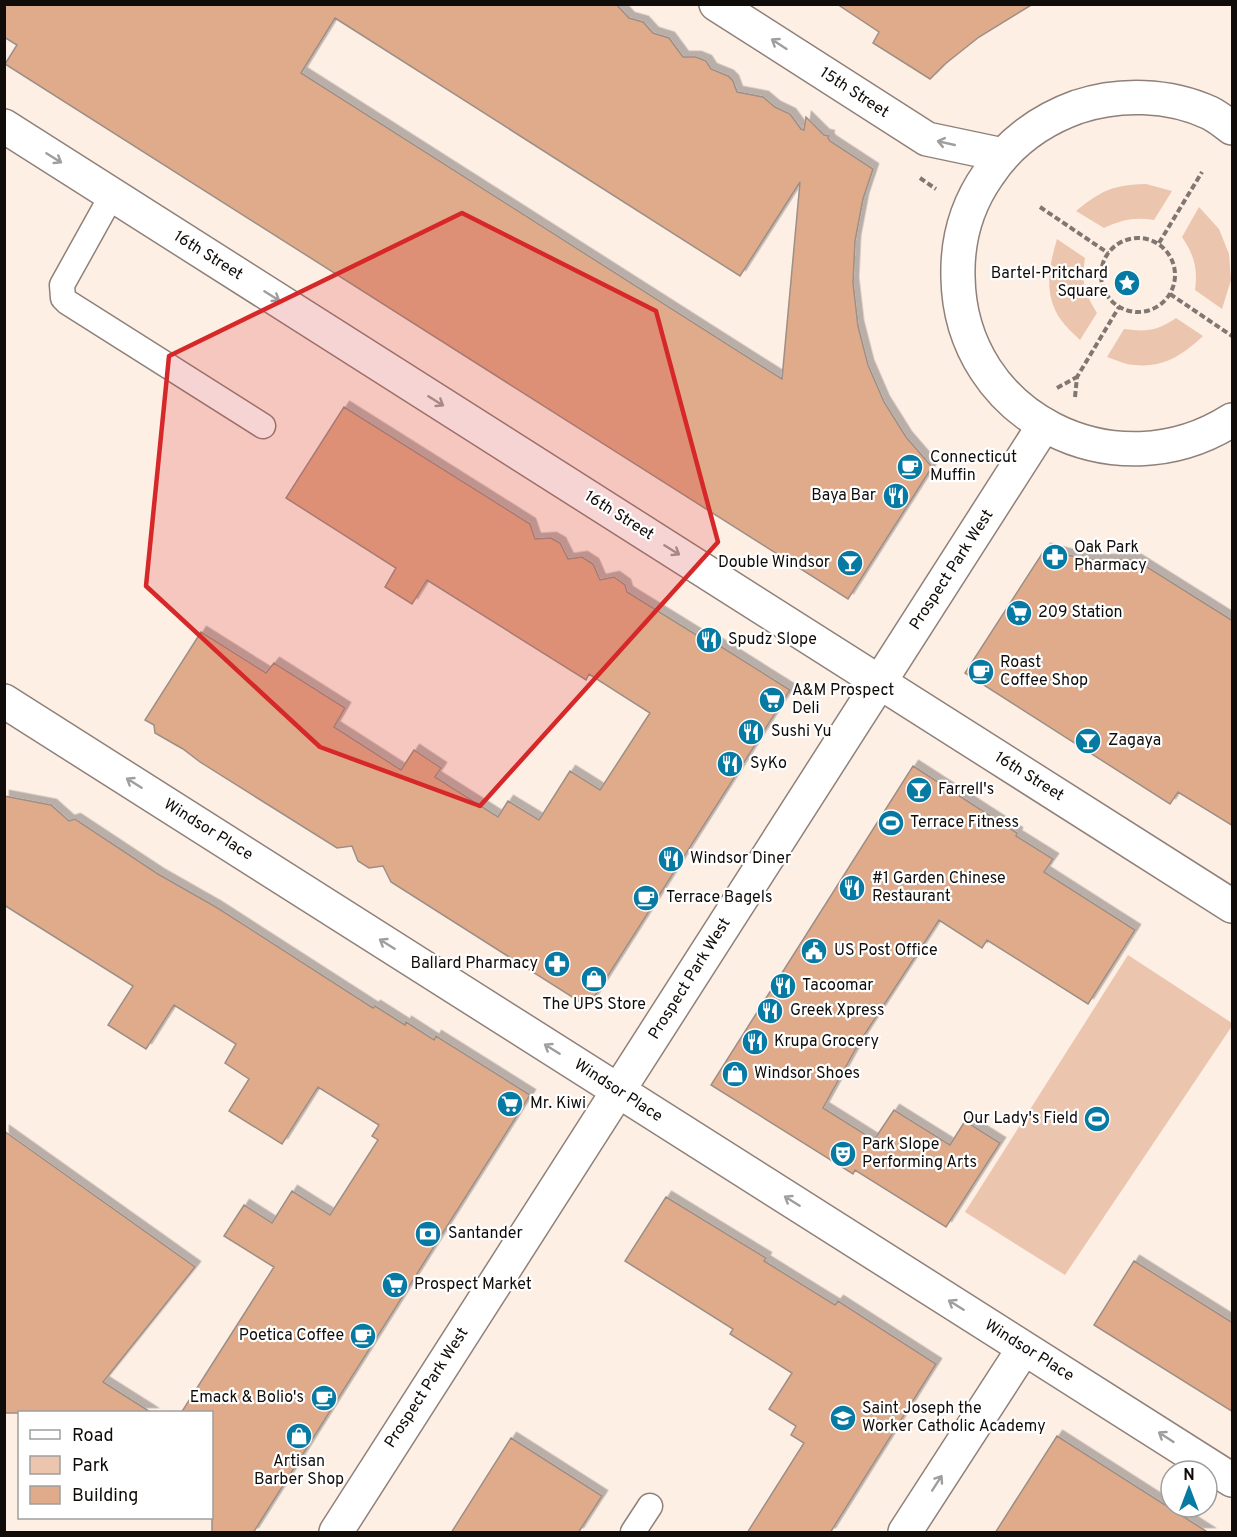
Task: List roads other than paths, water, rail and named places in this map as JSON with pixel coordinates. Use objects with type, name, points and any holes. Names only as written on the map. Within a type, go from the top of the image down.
[{"type":"street","name":"15th Street","points":[[716,4],[927,139],[1003,154]]},
{"type":"street","points":[[1225,112],[1150,98],[1119,98],[1089,103],[1059,113],[1033,129],[1003,154],[972,200],[962,232],[958,261],[958,289],[963,317],[972,343],[985,368],[1002,391],[1018,407],[1044,425],[1075,440],[1129,450],[1160,448],[1190,441],[1233,420]]},
{"type":"street","name":"16th Street","points":[[4,126],[1233,906]]},
{"type":"street","name":"Prospect Park West","points":[[336,1533],[1044,425]]},
{"type":"street","name":"Windsor Place","points":[[4,701],[1233,1480]]},
{"type":"street","points":[[905,1533],[1024,1348]]},
{"type":"lane","points":[[112,195],[62,285],[63,298],[263,426]]},
{"type":"lane","points":[[633,1533],[650,1506]]},
{"type":"place","name":"Bartel-Pritchard Square","points":[[1127,283]]},
{"type":"place","name":"Connecticut Muffin","points":[[910,467]]},
{"type":"place","name":"Baya Bar","points":[[896,496]]},
{"type":"place","name":"Oak Park Pharmacy","points":[[1055,557]]},
{"type":"place","name":"Double Windsor","points":[[850,563]]},
{"type":"place","name":"209 Station","points":[[1019,613]]},
{"type":"place","name":"Spudz Slope","points":[[709,640]]},
{"type":"place","name":"Roast Coffee Shop","points":[[981,672]]},
{"type":"place","name":"A&M Prospect Deli","points":[[772,700]]},
{"type":"place","name":"Sushi Yu","points":[[751,732]]},
{"type":"place","name":"Zagaya","points":[[1088,741]]},
{"type":"place","name":"SyKo","points":[[730,764]]},
{"type":"place","name":"Farrell's","points":[[919,790]]},
{"type":"place","name":"Terrace Fitness","points":[[891,823]]},
{"type":"place","name":"Windsor Diner","points":[[671,859]]},
{"type":"place","name":"#1 Garden Chinese Restaurant","points":[[852,888]]},
{"type":"place","name":"Terrace Bagels","points":[[646,898]]},
{"type":"place","name":"US Post Office","points":[[814,951]]},
{"type":"place","name":"Ballard Pharmacy","points":[[557,964]]},
{"type":"place","name":"The UPS Store","points":[[594,979]]},
{"type":"place","name":"Tacoomar","points":[[783,986]]},
{"type":"place","name":"Greek Xpress","points":[[770,1011]]},
{"type":"place","name":"Krupa Grocery","points":[[755,1042]]},
{"type":"place","name":"Windsor Shoes","points":[[735,1074]]},
{"type":"place","name":"Mr. Kiwi","points":[[510,1104]]},
{"type":"place","name":"Our Lady's Field","points":[[1097,1119]]},
{"type":"place","name":"Park Slope Performing Arts","points":[[843,1154]]},
{"type":"place","name":"Santander","points":[[428,1234]]},
{"type":"place","name":"Prospect Market","points":[[395,1285]]},
{"type":"place","name":"Poetica Coffee","points":[[363,1336]]},
{"type":"place","name":"Emack & Bolio's","points":[[324,1398]]},
{"type":"place","name":"Saint Joseph the Worker Catholic Academy","points":[[843,1418]]},
{"type":"place","name":"Artisan Barber Shop","points":[[299,1436]]}]
